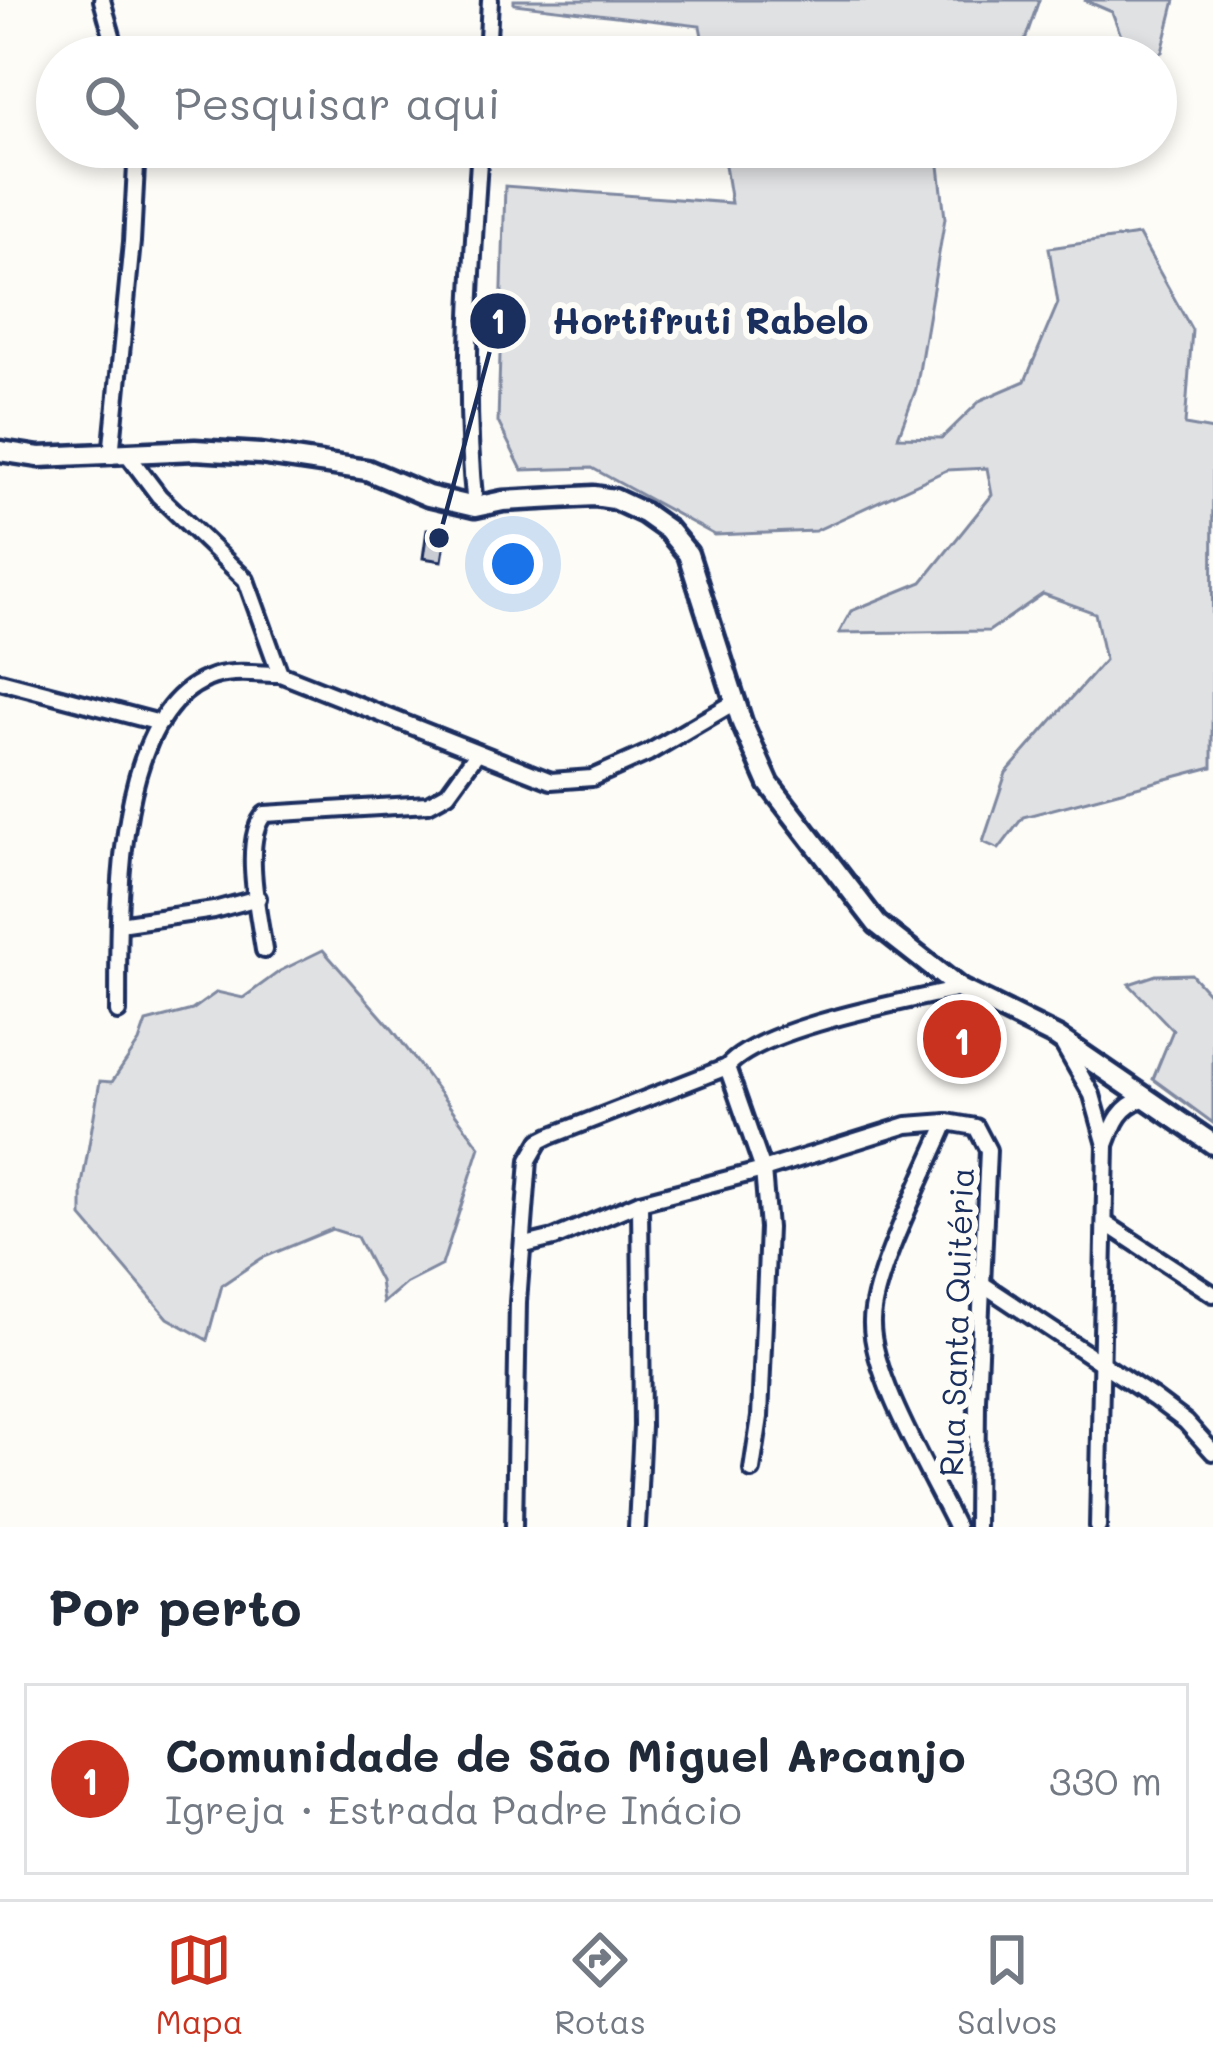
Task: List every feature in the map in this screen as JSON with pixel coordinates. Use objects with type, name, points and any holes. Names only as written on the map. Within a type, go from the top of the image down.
[{"type":"street","points":[[102,0],[112,36]]},
{"type":"street","points":[[488,36],[490,0]]},
{"type":"street","points":[[136,168],[120,455],[246,580],[280,674]]},
{"type":"street","points":[[475,507],[468,422],[480,168]]},
{"type":"street","points":[[0,451],[39,457],[195,450],[331,463],[367,470],[428,496],[475,507],[559,497],[614,499],[644,513],[668,530],[688,554],[752,752],[769,784],[877,924],[960,989],[1057,1037],[1213,1144]]},
{"type":"street","points":[[118,1012],[121,848],[142,766],[160,723],[192,688],[209,677],[280,674],[551,781],[592,778],[735,702]]},
{"type":"street","points":[[0,681],[160,723]]},
{"type":"street","points":[[264,950],[253,835],[257,821],[265,814],[428,804],[448,794],[477,754]]},
{"type":"street","points":[[118,924],[214,910],[258,898]]},
{"type":"street","points":[[514,1527],[518,1303],[526,1174],[540,1141],[727,1066],[736,1055],[768,1041],[960,989]]},
{"type":"street","points":[[1057,1037],[1092,1095],[1106,1145],[1098,1527]]},
{"type":"street","points":[[727,1066],[763,1170],[768,1228],[760,1417],[752,1471]]},
{"type":"street","points":[[1106,1145],[1117,1117],[1143,1099]]},
{"type":"street","points":[[947,1122],[883,1275],[872,1321],[881,1366],[956,1527]]},
{"type":"street","name":"Rua Santa Quitéria","points":[[525,1245],[554,1238],[640,1202],[907,1125],[947,1122],[976,1127],[988,1150],[976,1527]]},
{"type":"street","points":[[637,1527],[642,1426],[640,1202]]},
{"type":"street","points":[[1105,1223],[1213,1294]]},
{"type":"street","points":[[984,1285],[1104,1362],[1186,1422],[1213,1452]]},
{"type":"shaded area","points":[[514,0],[1039,0],[1026,36],[702,36],[700,26],[514,4]]},
{"type":"shaded area","points":[[1084,0],[1175,0],[1166,36],[1121,36],[1112,12]]},
{"type":"shaded area","points":[[725,168],[939,168],[945,218],[916,389],[898,437],[942,438],[981,400],[1025,381],[1058,303],[1049,248],[1139,235],[1192,330],[1185,425],[1213,430],[1212,767],[1023,817],[999,849],[983,842],[1006,773],[1105,660],[1095,613],[1043,594],[989,631],[839,633],[851,611],[922,582],[992,495],[987,468],[947,470],[815,531],[715,535],[592,468],[522,470],[498,422],[505,186],[731,203]]},
{"type":"shaded area","points":[[323,950],[393,1030],[480,1147],[442,1265],[405,1284],[383,1303],[380,1281],[357,1237],[332,1229],[262,1258],[222,1285],[207,1340],[168,1318],[82,1217],[82,1185],[100,1081],[112,1082],[139,1042],[146,1022],[192,1010],[217,992],[243,998],[280,971]]},
{"type":"shaded area","points":[[1191,974],[1213,998],[1213,1123],[1153,1079],[1173,1030],[1129,984],[1156,975]]},
{"type":"building","points":[[427,529],[447,530],[442,561],[423,558]]},
{"type":"building","points":[[946,1019],[980,1027],[966,1059],[950,1052]]},
{"type":"place","name":"Hortifruti Rabelo","points":[[439,538]]},
{"type":"place","name":"Comunidade de São Miguel Arcanjo","points":[[962,1039]]}]
